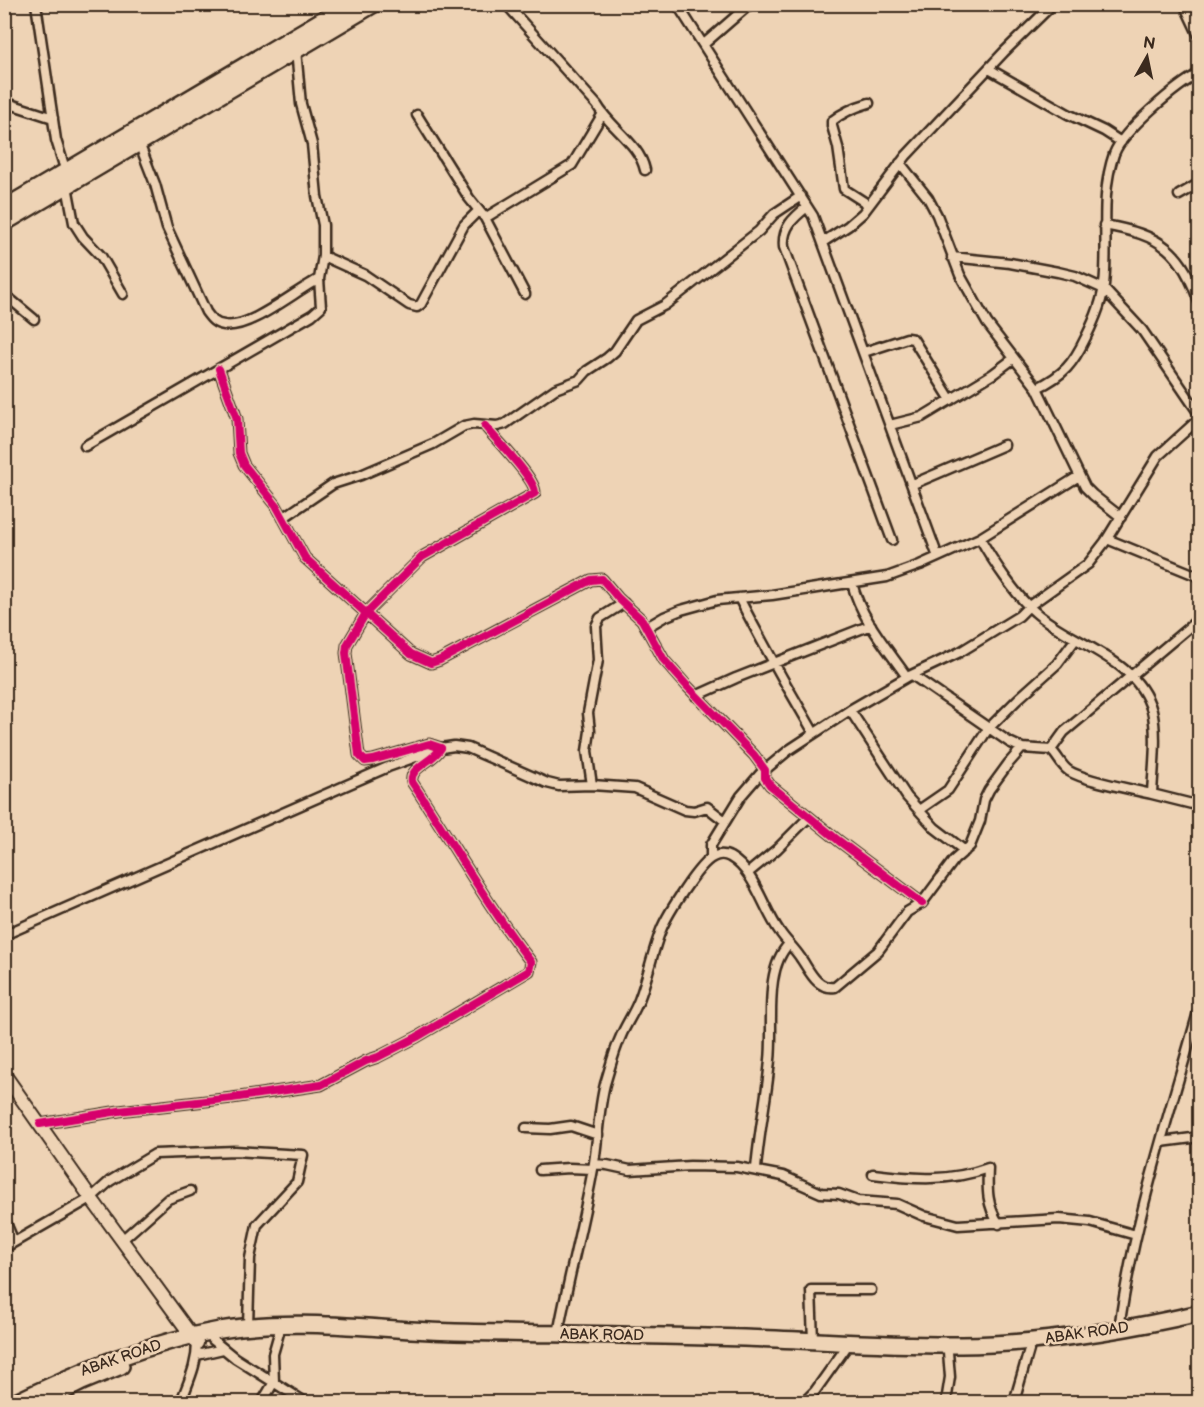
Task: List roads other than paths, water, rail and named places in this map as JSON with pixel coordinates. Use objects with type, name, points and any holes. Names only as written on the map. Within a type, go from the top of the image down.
[{"type":"highway","points":[[4,223],[66,179],[349,4]]},
{"type":"highway","points":[[4,208],[139,143],[374,4]]},
{"type":"highway","name":"ABAK ROAD","points":[[16,1402],[96,1365],[133,1352],[279,1334],[322,1333],[512,1342],[961,1345],[1032,1341],[1119,1329],[1200,1314]]},
{"type":"highway","name":"ABAK ROAD","points":[[42,1402],[82,1382],[136,1360],[204,1344],[248,1326],[311,1324],[442,1332],[813,1344],[845,1349],[948,1352],[1029,1350],[1141,1334],[1200,1322]]},
{"type":"street","points":[[36,4],[56,140],[74,223],[83,237],[101,256],[123,294]]},
{"type":"street","points":[[506,4],[633,148],[643,161],[645,170]]},
{"type":"street","points":[[677,4],[807,207],[823,242],[939,557]]},
{"type":"street","points":[[704,44],[750,4]]},
{"type":"street","points":[[823,242],[848,226],[869,205],[900,163],[1053,4]]},
{"type":"street","points":[[1184,4],[1200,38]]},
{"type":"street","points":[[85,446],[312,315],[321,307],[319,279],[323,256],[323,225],[317,196],[312,144],[301,104],[296,50]]},
{"type":"street","points":[[988,69],[1121,141]]},
{"type":"street","points":[[1037,388],[1063,374],[1088,333],[1101,303],[1104,289],[1104,225],[1107,185],[1115,152],[1121,141],[1152,108],[1165,100],[1186,80],[1200,73]]},
{"type":"street","points":[[4,102],[53,118]]},
{"type":"street","points":[[869,103],[850,109],[837,117],[832,121],[832,126],[838,147],[844,189],[869,205]]},
{"type":"street","points":[[485,218],[572,165],[602,115]]},
{"type":"street","points":[[417,116],[478,211],[485,218],[525,294]]},
{"type":"street","points":[[139,143],[155,184],[167,228],[206,312],[213,321],[222,325],[234,326],[247,321],[319,279]]},
{"type":"street","points":[[900,163],[928,198],[938,215],[960,275],[987,323],[1037,388],[1079,476],[1093,495],[1121,517]]},
{"type":"street","points":[[1179,195],[1200,183]]},
{"type":"street","points":[[284,518],[333,484],[361,475],[424,448],[464,426],[474,424],[497,426],[513,420],[546,395],[579,380],[587,371],[615,351],[636,320],[665,305],[759,231],[774,214],[801,196]]},
{"type":"street","points":[[807,207],[792,218],[786,228],[783,238],[784,247],[892,540]]},
{"type":"street","points":[[323,256],[365,276],[409,305],[417,307],[421,304],[464,225],[478,211]]},
{"type":"street","points":[[1104,225],[1136,231],[1163,245],[1180,260],[1192,282],[1200,305]]},
{"type":"street","points":[[558,1334],[593,1167],[602,1099],[621,1036],[639,1001],[661,930],[673,907],[711,857],[711,844],[752,782],[789,750],[814,733],[910,676],[978,642],[1019,616],[1029,606],[1088,564],[1107,539],[1158,456],[1200,416],[1142,330],[1104,289],[1075,276],[1058,272],[1010,263],[952,257]]},
{"type":"street","points":[[4,294],[34,319]]},
{"type":"street","points":[[864,352],[907,338],[913,339],[951,400]]},
{"type":"street","points":[[890,425],[922,417],[1014,359]]},
{"type":"street","points":[[219,369],[237,419],[238,453],[244,465],[276,505],[305,558],[411,654],[431,663],[440,660],[591,580],[602,579],[624,603],[636,612],[647,627],[664,660],[754,755],[765,770],[765,778],[770,785],[922,903]]},
{"type":"street","points":[[441,748],[429,744],[365,761],[359,755],[346,653],[347,645],[366,613],[422,557],[535,494],[535,489],[522,469],[485,426]]},
{"type":"street","points":[[913,484],[1004,445]]},
{"type":"street","points":[[647,627],[681,610],[717,600],[887,577],[980,538],[1079,476]]},
{"type":"street","points":[[980,538],[995,563],[1029,606],[1075,640],[1111,659],[1131,677],[1148,700],[1154,724],[1152,794]]},
{"type":"street","points":[[1107,539],[1200,577]]},
{"type":"street","points":[[852,583],[856,601],[871,626],[910,676],[988,729],[1022,748],[1051,750],[1058,756],[1062,766],[1076,775],[1200,806]]},
{"type":"street","points":[[739,598],[772,663],[814,733]]},
{"type":"street","points":[[592,785],[587,751],[590,731],[588,713],[598,660],[596,626],[600,618],[624,603]]},
{"type":"street","points":[[1051,750],[1064,732],[1200,618]]},
{"type":"street","points":[[696,696],[772,663],[871,626]]},
{"type":"street","points":[[918,810],[948,790],[988,729],[1057,664],[1075,640]]},
{"type":"street","points":[[850,710],[887,768],[918,810],[935,828],[965,851]]},
{"type":"street","points":[[4,936],[388,767],[441,748],[454,746],[468,748],[547,783],[560,786],[592,785],[635,788],[685,810],[694,811],[707,807],[725,821]]},
{"type":"street","points":[[40,1124],[119,1111],[321,1085],[417,1037],[529,971],[531,962],[506,930],[450,838],[412,782],[411,776],[414,770],[434,758],[441,748]]},
{"type":"street","points":[[711,857],[728,855],[748,873],[764,906],[789,944],[822,986],[835,987],[878,951],[907,912],[922,903],[954,860],[965,851],[974,838],[989,790],[1022,748]]},
{"type":"street","points":[[748,873],[777,849],[809,817]]},
{"type":"street","points":[[756,1169],[770,1058],[771,994],[780,956],[789,944]]},
{"type":"street","points":[[1119,1329],[1126,1276],[1136,1234],[1200,1005]]},
{"type":"street","points":[[4,1074],[122,1240],[204,1344],[274,1382],[305,1402]]},
{"type":"street","points":[[526,1128],[550,1129],[571,1126],[598,1135]]},
{"type":"street","points":[[1161,1142],[1200,1137]]},
{"type":"street","points":[[4,1248],[91,1198],[110,1181],[156,1154],[235,1151],[303,1155],[297,1182],[257,1225],[250,1258],[248,1326]]},
{"type":"street","points":[[540,1170],[607,1165],[630,1170],[690,1166],[756,1169],[783,1176],[821,1193],[839,1194],[858,1201],[897,1204],[942,1222],[958,1225],[1059,1219],[1090,1221],[1136,1234]]},
{"type":"street","points":[[873,1174],[895,1177],[955,1178],[988,1168],[988,1201],[999,1224]]},
{"type":"street","points":[[122,1240],[168,1199],[190,1191]]},
{"type":"street","points":[[4,1218],[14,1242]]},
{"type":"street","points":[[813,1344],[811,1290],[871,1290]]},
{"type":"street","points":[[262,1402],[274,1382],[273,1354],[279,1334]]},
{"type":"street","points":[[181,1402],[204,1344]]},
{"type":"street","points":[[804,1402],[815,1391],[845,1349]]},
{"type":"street","points":[[1014,1402],[1029,1350]]},
{"type":"street","points":[[946,1402],[950,1377],[948,1352]]}]
